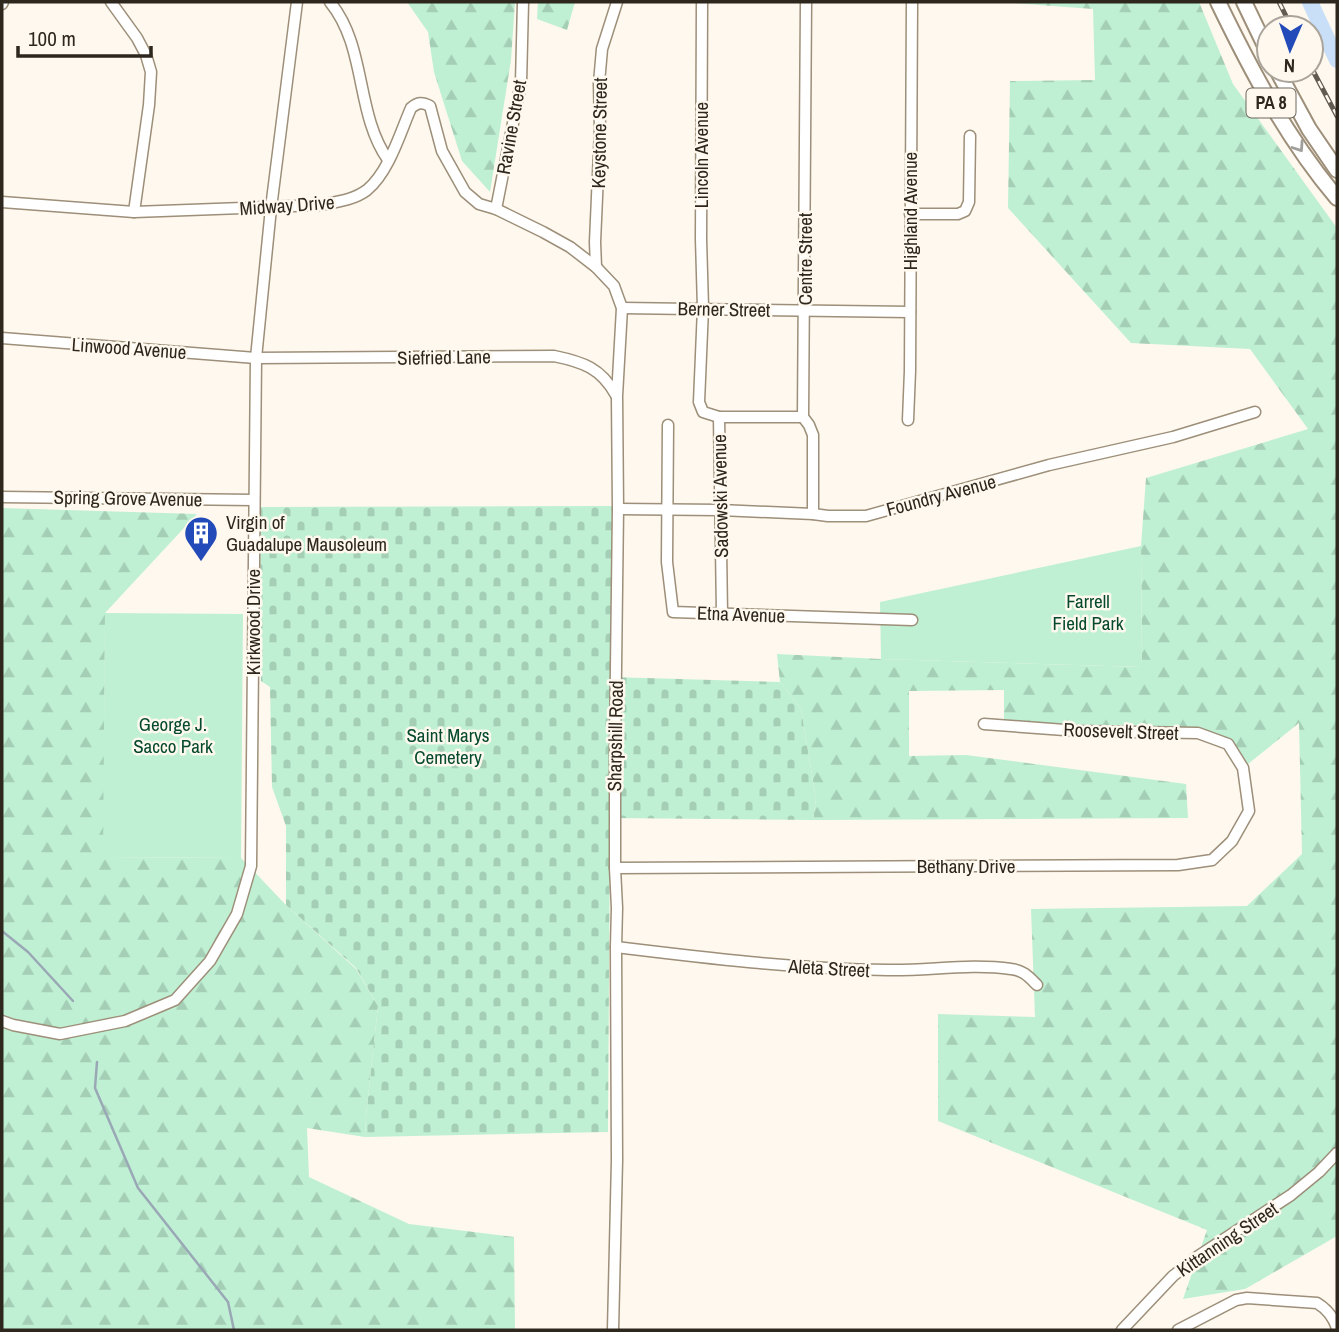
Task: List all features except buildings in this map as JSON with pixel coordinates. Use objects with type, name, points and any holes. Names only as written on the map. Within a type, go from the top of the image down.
[{"type":"highway","name":"PA 8","points":[[1218,2],[1278,115],[1337,198]]},
{"type":"highway","points":[[1244,2],[1255,25]]},
{"type":"highway","name":"PA 8","points":[[1285,84],[1309,129],[1337,170]]},
{"type":"street","points":[[111,2],[137,38],[146,55],[150,72],[149,105],[134,212]]},
{"type":"street","name":"Kirkwood Drive","points":[[2,1021],[60,1034],[125,1021],[176,1000],[210,961],[237,914],[251,866],[256,358],[271,208],[297,2]]},
{"type":"street","points":[[330,2],[340,13],[349,33],[371,123],[381,150],[388,160]]},
{"type":"street","name":"Ravine Street","points":[[496,209],[521,83],[523,2]]},
{"type":"street","name":"Keystone Street","points":[[596,267],[599,83],[602,49],[617,2]]},
{"type":"street","name":"Lincoln Avenue","points":[[702,2],[703,308]]},
{"type":"street","name":"Centre Street","points":[[806,2],[803,417],[813,435],[813,514]]},
{"type":"street","name":"Highland Avenue","points":[[908,420],[912,2]]},
{"type":"street","name":"Midway Drive","points":[[2,202],[134,212],[271,208],[320,205],[346,200],[366,191],[379,178],[411,108],[416,103],[423,102],[429,106],[442,151],[465,192],[479,204],[496,209]]},
{"type":"street","points":[[910,214],[965,212],[970,202],[970,136]]},
{"type":"street","points":[[496,209],[561,242],[596,267],[614,286],[622,308]]},
{"type":"street","name":"Berner Street","points":[[622,308],[910,312]]},
{"type":"street","name":"Sharpshill Road","points":[[613,1330],[617,1160],[617,396],[622,308]]},
{"type":"street","name":"Sadowski Avenue","points":[[703,308],[699,402],[703,412],[719,417],[722,613]]},
{"type":"street","name":"Linwood Avenue","points":[[2,338],[256,358]]},
{"type":"street","name":"Siefried Lane","points":[[256,358],[554,356],[577,361],[597,371],[609,382],[617,396]]},
{"type":"street","name":"Foundry Avenue","points":[[618,509],[866,516],[1049,465],[1173,437],[1255,412]]},
{"type":"street","points":[[719,417],[803,417]]},
{"type":"street","name":"Etna Avenue","points":[[668,425],[667,562],[673,612],[912,620]]},
{"type":"street","name":"Spring Grove Avenue","points":[[2,497],[254,500]]},
{"type":"street","name":"Roosevelt Street","points":[[984,724],[1078,732],[1198,733],[1228,744],[1243,768]]},
{"type":"street","name":"Bethany Drive","points":[[615,867],[1178,865],[1212,860],[1232,841],[1248,811],[1243,768]]},
{"type":"street","name":"Aleta Street","points":[[615,947],[771,965],[888,970],[1010,968],[1021,971],[1037,985]]},
{"type":"street","name":"Kittanning Street","points":[[1122,1330],[1173,1276],[1197,1257],[1292,1195],[1337,1153]]},
{"type":"street","points":[[1178,1330],[1236,1300],[1247,1298],[1317,1303],[1326,1309],[1337,1328]]},
{"type":"green space","points":[[407,2],[515,2],[511,60],[490,192],[462,161],[434,72],[428,32]]},
{"type":"green space","points":[[538,2],[575,2],[567,30],[537,19]]},
{"type":"green space","points":[[1000,2],[1199,2],[1233,84],[1337,228],[1337,1236],[1245,1289],[1183,1299],[1207,1230],[938,1121],[938,1014],[1035,1017],[1031,909],[1247,906],[1302,854],[1299,723],[1243,768],[1228,744],[1198,733],[1004,726],[1004,690],[909,691],[909,756],[966,755],[1186,784],[1188,818],[813,820],[816,799],[801,709],[780,682],[777,654],[1142,667],[1141,546],[1146,478],[1308,429],[1250,349],[1131,343],[1008,208],[1010,81],[1095,80],[1093,9]]},
{"type":"green space","name":"Saint Marys Cemetery","points":[[612,506],[611,677],[780,682],[801,709],[816,799],[813,820],[610,818],[608,1132],[365,1137],[378,1006],[356,968],[286,905],[286,826],[272,787],[270,687],[261,681],[260,507]]},
{"type":"green space","points":[[2,508],[197,514],[105,613],[104,857],[241,858],[286,905],[356,969],[378,1006],[365,1137],[307,1128],[309,1177],[409,1224],[514,1237],[515,1330],[2,1330]]},
{"type":"green space","name":"Farrell Field Park","points":[[1141,546],[1142,667],[881,659],[880,602]]},
{"type":"green space","name":"George J. Sacco Park","points":[[105,613],[243,614],[241,858],[103,857]]},
{"type":"waterway","points":[[1310,2],[1337,60]]},
{"type":"waterway","points":[[2,931],[28,952],[73,1001]]},
{"type":"waterway","points":[[97,1062],[95,1088],[138,1188],[228,1302],[234,1330]]},
{"type":"railway","points":[[1279,2],[1285,14]]},
{"type":"railway","points":[[1320,84],[1337,116]]},
{"type":"place","name":"Virgin of Guadalupe Mausoleum","points":[[201,563]]}]
